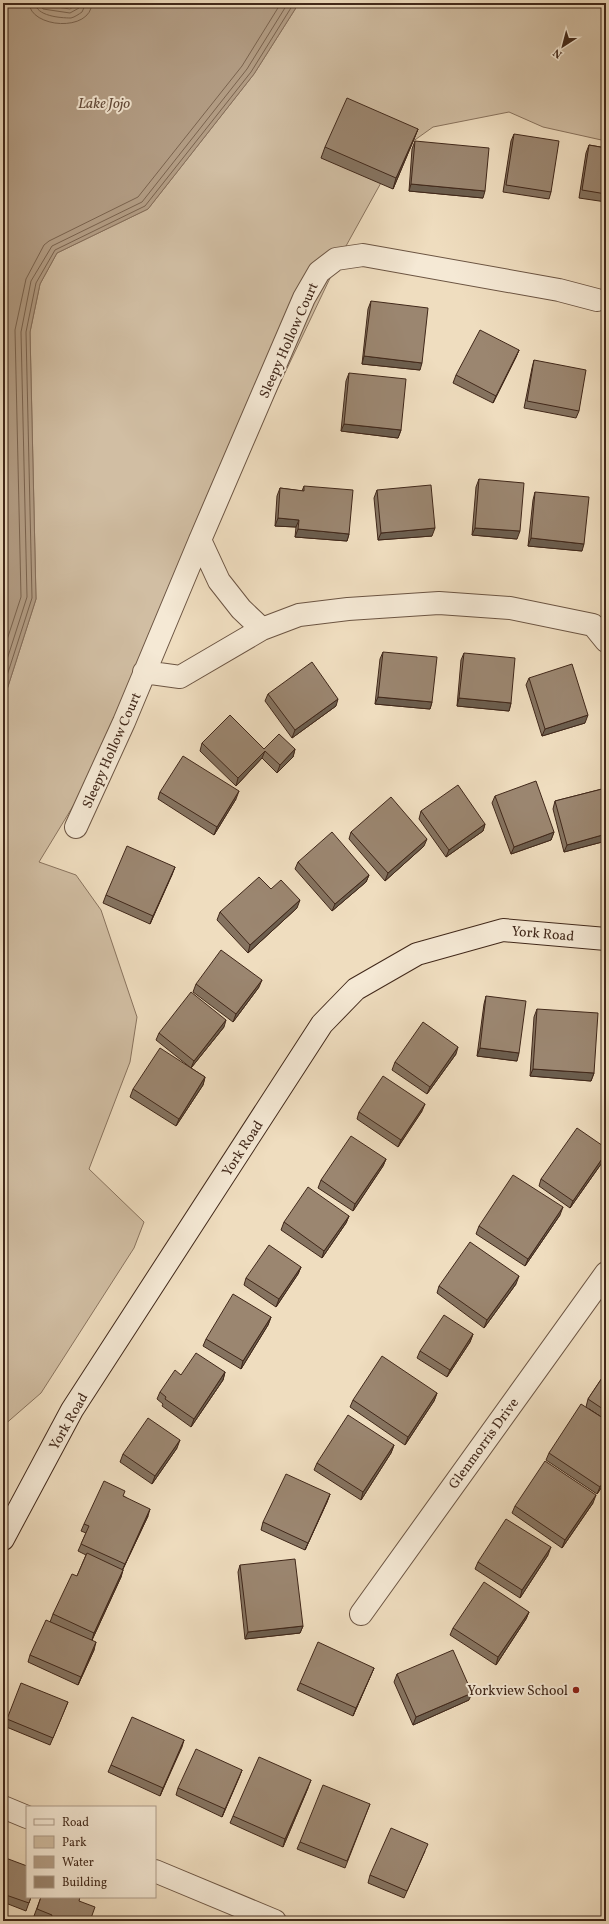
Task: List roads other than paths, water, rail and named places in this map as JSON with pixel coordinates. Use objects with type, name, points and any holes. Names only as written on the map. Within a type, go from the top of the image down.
[{"type":"street","name":"Sleepy Hollow Court","points":[[76,827],[124,722],[304,298],[319,272],[336,259],[363,255],[559,290],[597,300]]},
{"type":"street","points":[[200,540],[219,581],[241,609],[262,629]]},
{"type":"street","points":[[144,672],[180,677],[262,629],[299,615],[348,609],[439,603],[510,608],[593,625],[606,641]]},
{"type":"street","name":"York Road","points":[[3,1539],[72,1410],[322,1024],[356,989],[417,954],[503,930],[606,939]]},
{"type":"street","name":"Glenmorris Drive","points":[[360,1614],[606,1273]]},
{"type":"street","points":[[3,1807],[26,1817]]},
{"type":"street","points":[[156,1871],[275,1921]]},
{"type":"water","name":"Lake Jojo","points":[[3,3],[31,3],[70,9],[79,3],[299,3],[254,74],[148,209],[57,253],[40,284],[30,332],[36,599],[3,702]]},
{"type":"place","name":"Yorkview School","points":[[576,1690]]}]
